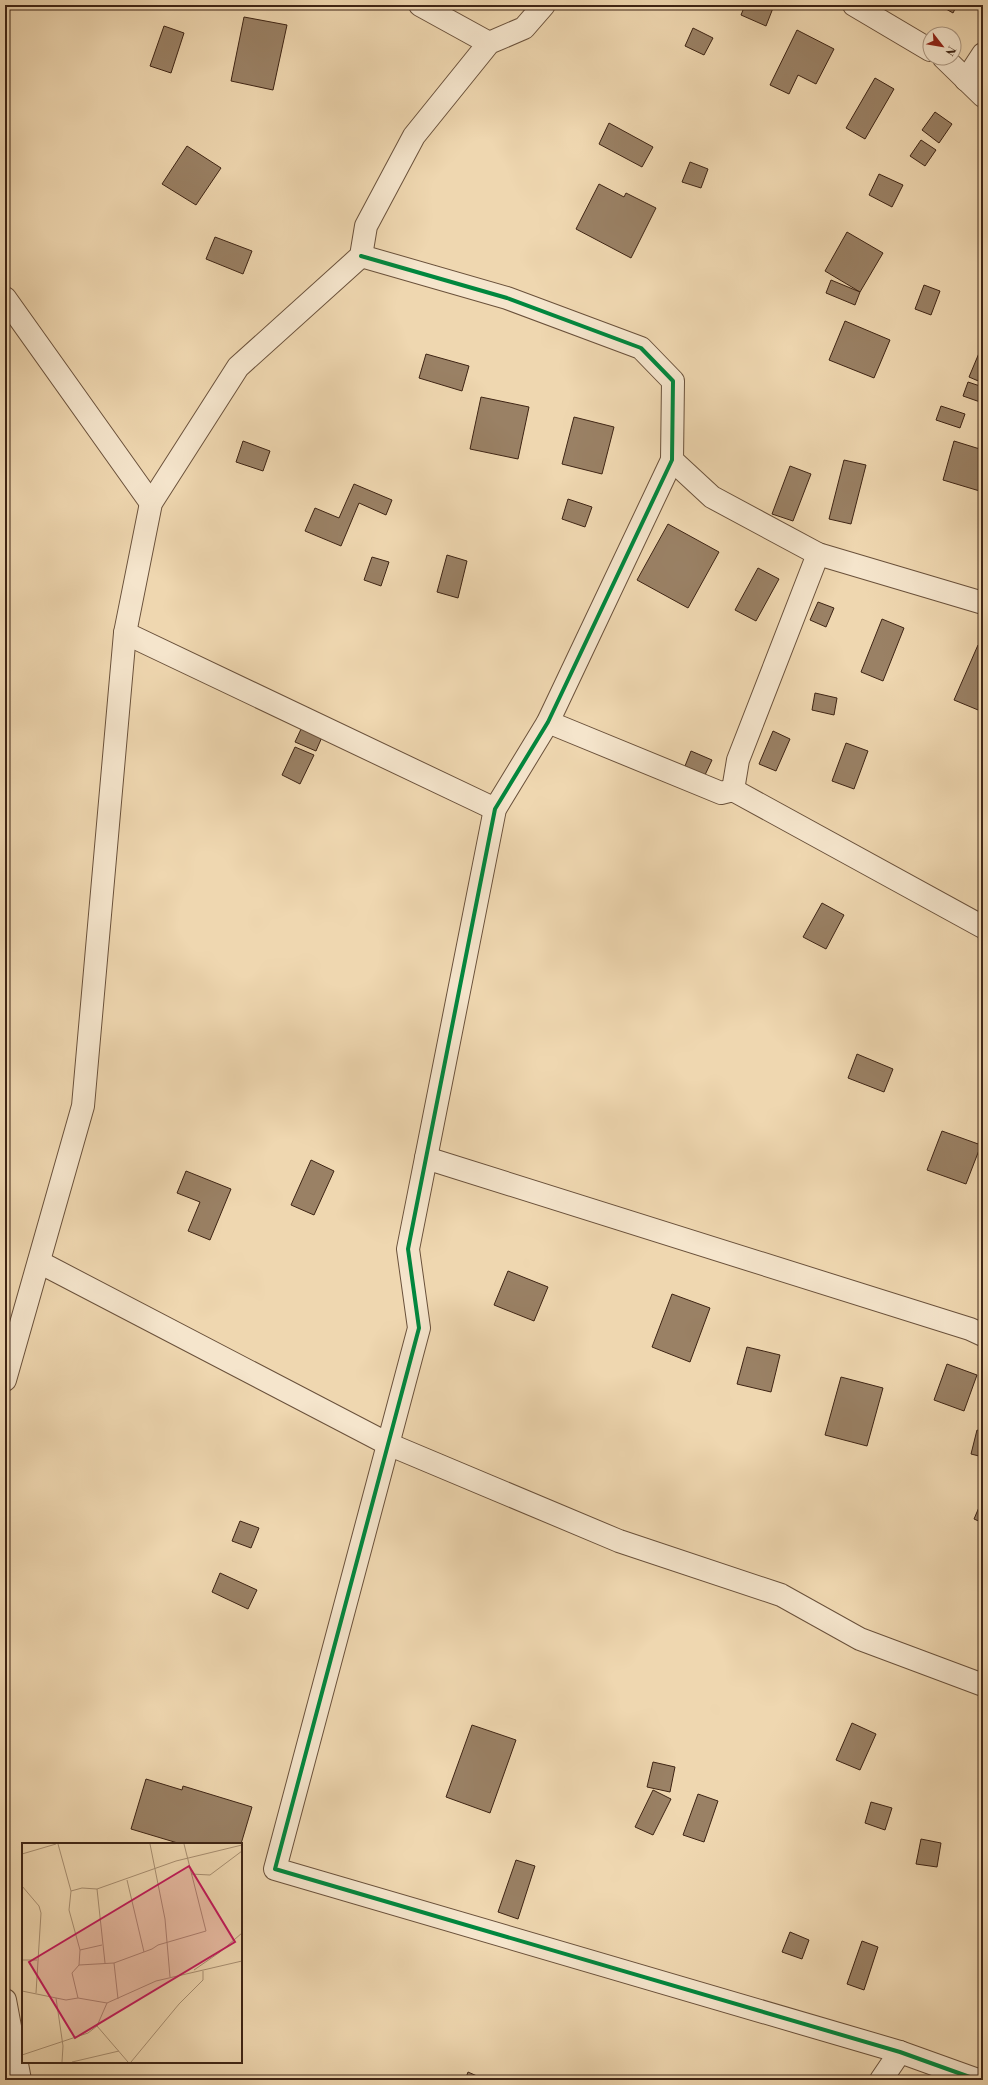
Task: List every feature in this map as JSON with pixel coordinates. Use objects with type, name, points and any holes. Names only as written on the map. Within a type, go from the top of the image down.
[{"type":"street","points":[[420,5],[489,43]]},
{"type":"street","points":[[5,1380],[83,1106],[125,633],[151,503],[238,367],[361,256],[366,226],[414,136],[489,43],[524,28],[544,5]]},
{"type":"street","points":[[854,5],[922,45]]},
{"type":"street","points":[[966,80],[983,54]]},
{"type":"street","points":[[952,66],[983,96]]},
{"type":"street","points":[[361,256],[507,298],[641,348],[673,381],[672,460],[548,722],[495,809],[408,1249],[419,1328],[275,1869],[900,2052],[978,2080]]},
{"type":"street","points":[[5,298],[151,503]]},
{"type":"street","points":[[672,460],[712,497],[818,554],[983,603]]},
{"type":"street","points":[[733,790],[738,760],[818,554]]},
{"type":"street","points":[[125,633],[495,809]]},
{"type":"street","points":[[548,722],[721,793],[733,790],[983,927]]},
{"type":"street","points":[[426,1158],[970,1329],[983,1335]]},
{"type":"street","points":[[39,1262],[388,1444],[619,1541],[781,1595],[860,1639],[983,1685]]},
{"type":"street","points":[[5,2000],[20,2080]]},
{"type":"street","points":[[881,2080],[900,2052]]},
{"type":"building","points":[[745,5],[767,5],[773,8],[766,26],[741,15]]},
{"type":"building","points":[[939,5],[957,5],[953,13]]},
{"type":"building","points":[[244,17],[287,25],[273,90],[231,81]]},
{"type":"building","points":[[164,26],[184,33],[171,73],[150,66]]},
{"type":"building","points":[[693,28],[713,38],[704,55],[685,46]]},
{"type":"building","points":[[797,30],[834,49],[816,84],[798,75],[789,94],[770,85]]},
{"type":"building","points":[[875,78],[894,89],[865,139],[846,128]]},
{"type":"building","points":[[935,112],[952,124],[939,143],[922,130]]},
{"type":"building","points":[[609,123],[653,147],[642,167],[599,144]]},
{"type":"building","points":[[921,140],[936,150],[925,166],[910,156]]},
{"type":"building","points":[[187,146],[221,168],[196,205],[162,184]]},
{"type":"building","points":[[690,162],[708,169],[701,188],[682,182]]},
{"type":"building","points":[[879,174],[903,185],[892,207],[869,195]]},
{"type":"building","points":[[599,184],[624,197],[626,193],[656,208],[631,258],[576,229]]},
{"type":"building","points":[[847,232],[883,253],[860,292],[825,271]]},
{"type":"building","points":[[215,237],[252,251],[243,274],[206,259]]},
{"type":"building","points":[[831,280],[860,292],[855,305],[826,293]]},
{"type":"building","points":[[924,285],[940,291],[931,315],[915,309]]},
{"type":"building","points":[[845,321],[890,340],[874,378],[829,360]]},
{"type":"building","points":[[983,346],[983,383],[969,377]]},
{"type":"building","points":[[426,354],[469,366],[462,391],[419,378]]},
{"type":"building","points":[[968,382],[983,387],[983,403],[963,396]]},
{"type":"building","points":[[481,397],[529,407],[518,459],[470,449]]},
{"type":"building","points":[[941,406],[965,414],[960,428],[936,420]]},
{"type":"building","points":[[574,417],[614,427],[602,474],[562,464]]},
{"type":"building","points":[[243,441],[270,451],[263,471],[236,462]]},
{"type":"building","points":[[954,441],[983,450],[983,492],[943,480]]},
{"type":"building","points":[[844,460],[866,465],[851,524],[829,519]]},
{"type":"building","points":[[790,466],[811,474],[793,521],[772,514]]},
{"type":"building","points":[[354,484],[392,500],[386,515],[359,503],[341,546],[305,531],[315,508],[339,518]]},
{"type":"building","points":[[568,499],[592,507],[585,527],[562,519]]},
{"type":"building","points":[[668,524],[719,552],[688,608],[637,580]]},
{"type":"building","points":[[447,555],[467,561],[458,598],[437,592]]},
{"type":"building","points":[[372,557],[389,562],[381,586],[364,580]]},
{"type":"building","points":[[758,568],[779,579],[756,621],[735,610]]},
{"type":"building","points":[[818,602],[834,608],[826,627],[810,620]]},
{"type":"building","points":[[882,619],[904,628],[883,681],[861,672]]},
{"type":"building","points":[[978,645],[983,648],[983,712],[954,700]]},
{"type":"building","points":[[815,693],[837,698],[834,715],[812,710]]},
{"type":"building","points":[[302,727],[322,737],[316,751],[295,742]]},
{"type":"building","points":[[773,731],[790,739],[776,771],[759,764]]},
{"type":"building","points":[[846,743],[868,751],[854,789],[832,781]]},
{"type":"building","points":[[295,747],[314,755],[300,784],[282,775]]},
{"type":"building","points":[[691,751],[712,760],[705,775],[685,766]]},
{"type":"building","points":[[822,903],[844,915],[826,949],[803,937]]},
{"type":"building","points":[[857,1054],[893,1069],[884,1092],[848,1078]]},
{"type":"building","points":[[942,1131],[981,1145],[966,1184],[927,1170]]},
{"type":"building","points":[[311,1160],[334,1171],[314,1215],[291,1205]]},
{"type":"building","points":[[186,1171],[231,1189],[210,1240],[188,1231],[200,1202],[177,1193]]},
{"type":"building","points":[[508,1271],[548,1287],[534,1321],[494,1305]]},
{"type":"building","points":[[672,1294],[710,1308],[690,1362],[652,1347]]},
{"type":"building","points":[[747,1347],[780,1355],[771,1392],[737,1384]]},
{"type":"building","points":[[947,1364],[977,1375],[964,1411],[934,1400]]},
{"type":"building","points":[[841,1377],[883,1388],[867,1446],[825,1435]]},
{"type":"building","points":[[983,1409],[983,1421],[979,1420]]},
{"type":"building","points":[[977,1430],[983,1432],[983,1457],[971,1454]]},
{"type":"building","points":[[980,1505],[983,1506],[983,1523],[974,1519]]},
{"type":"building","points":[[240,1521],[259,1528],[251,1548],[232,1541]]},
{"type":"building","points":[[220,1573],[257,1590],[248,1609],[212,1592]]},
{"type":"building","points":[[852,1723],[876,1734],[860,1770],[836,1760]]},
{"type":"building","points":[[472,1725],[516,1740],[490,1813],[446,1797]]},
{"type":"building","points":[[653,1762],[675,1767],[670,1792],[647,1787]]},
{"type":"building","points":[[146,1779],[182,1790],[183,1786],[252,1807],[241,1843],[178,1843],[131,1829]]},
{"type":"building","points":[[653,1790],[671,1799],[653,1835],[635,1827]]},
{"type":"building","points":[[698,1794],[718,1801],[704,1842],[683,1835]]},
{"type":"building","points":[[871,1802],[892,1808],[885,1830],[865,1823]]},
{"type":"building","points":[[921,1839],[941,1843],[937,1867],[916,1864]]},
{"type":"building","points":[[516,1860],[535,1866],[518,1919],[498,1912]]},
{"type":"building","points":[[790,1932],[809,1940],[802,1959],[782,1952]]},
{"type":"building","points":[[862,1941],[878,1947],[864,1990],[847,1984]]},
{"type":"building","points":[[468,2072],[486,2080],[465,2080]]},
{"type":"cycle path","points":[[361,256],[507,298],[641,348],[673,381],[672,460],[548,722],[495,809],[408,1249],[419,1328],[275,1869],[900,2052],[978,2080]]}]
